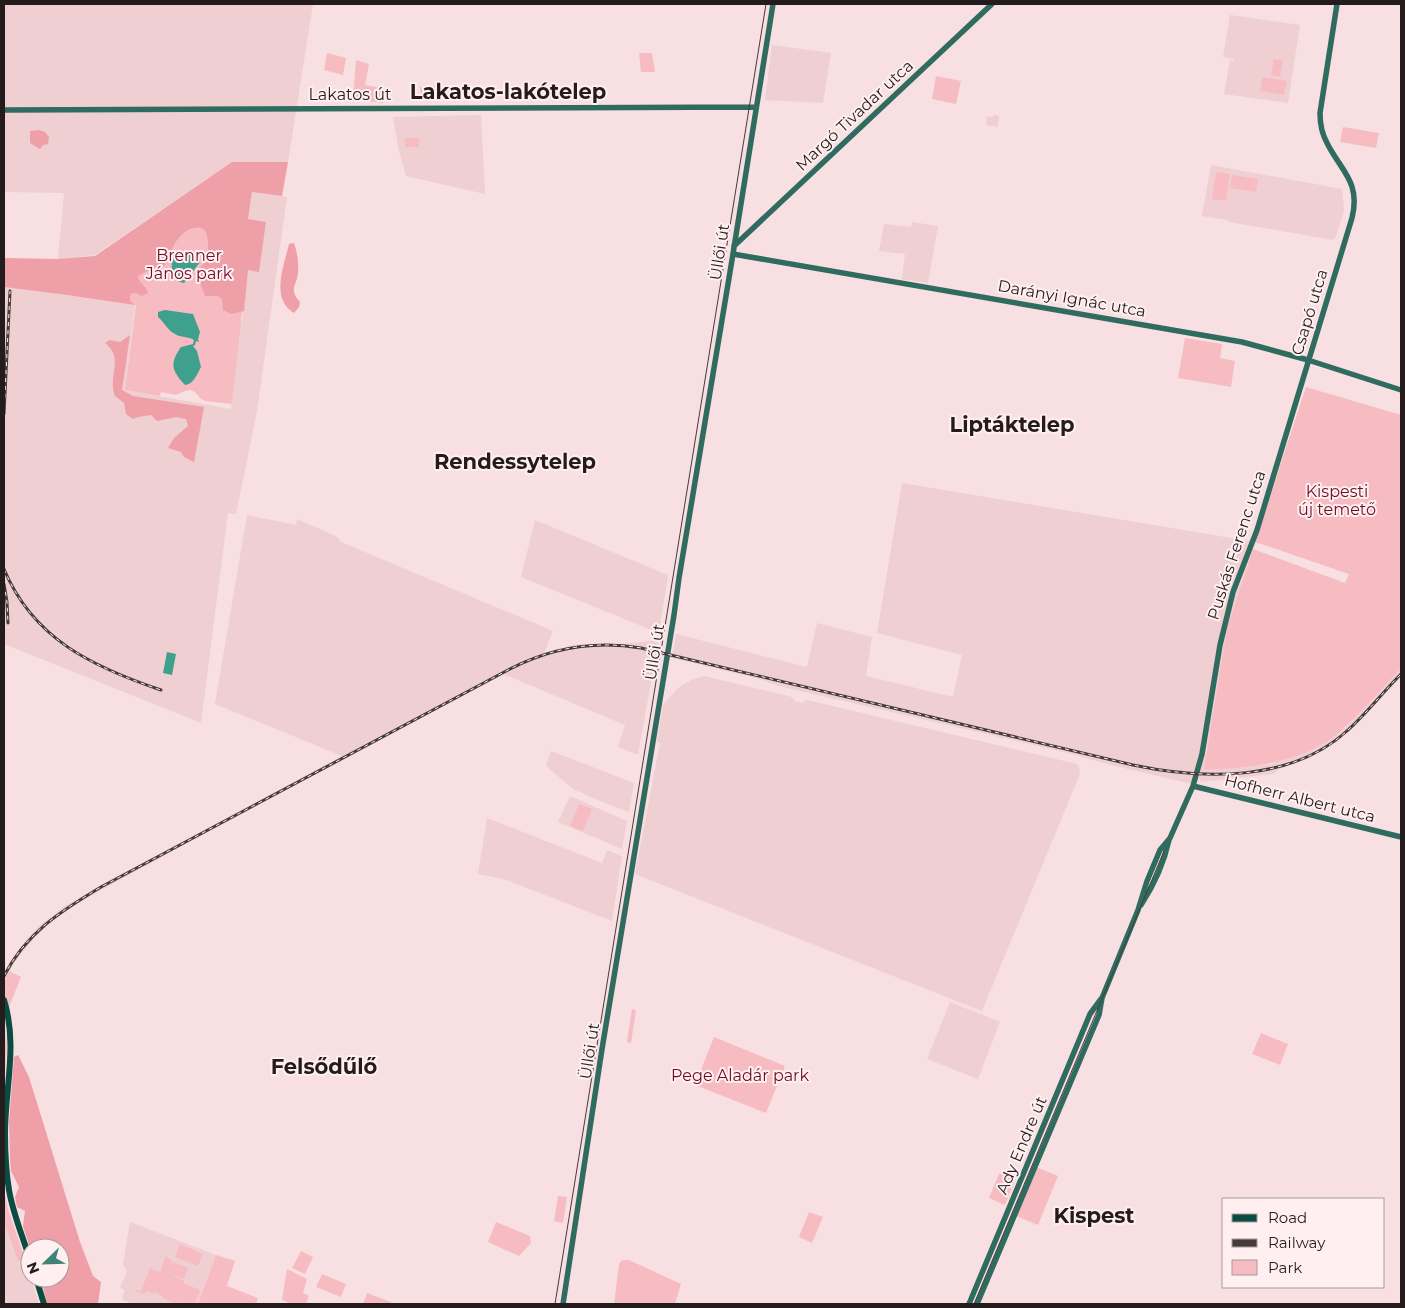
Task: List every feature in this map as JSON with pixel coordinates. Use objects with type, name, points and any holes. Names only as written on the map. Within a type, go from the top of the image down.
[{"type":"main road","points":[[4,1000],[8,1020],[11,1065],[6,1117],[6,1166],[12,1202],[23,1238]]},
{"type":"main road","points":[[39,1288],[44,1304]]},
{"type":"street","name":"Üllői út","points":[[563,1304],[773,4]]},
{"type":"street","name":"Margó Tivadar utca","points":[[734,246],[992,4]]},
{"type":"street","name":"Csapó utca","points":[[1300,386],[1344,247],[1353,212],[1352,189],[1348,174],[1326,141],[1320,113],[1337,4]]},
{"type":"street","name":"Lakatos út","points":[[4,110],[756,106]]},
{"type":"street","name":"Darányi Ignác utca","points":[[733,254],[1242,342],[1308,360],[1401,390]]},
{"type":"street","name":"Puskás Ferenc utca","points":[[1196,774],[1210,711],[1220,645],[1233,592],[1257,530],[1300,386]]},
{"type":"street","name":"Ady Endre út","points":[[977,1304],[1099,1015],[1102,998],[1138,910],[1154,884],[1196,774]]},
{"type":"street","name":"Hofherr Albert utca","points":[[1193,786],[1401,837]]},
{"type":"street","name":"Ady Endre út","points":[[969,1304],[1090,1014],[1102,998]]},
{"type":"shaded area","points":[[4,4],[313,4],[288,162],[232,162],[95,255],[58,259],[64,193],[4,192]]},
{"type":"shaded area","points":[[1230,15],[1300,25],[1288,103],[1224,94],[1230,60],[1234,61],[1234,59],[1223,57]]},
{"type":"shaded area","points":[[772,45],[831,53],[823,103],[765,100]]},
{"type":"shaded area","points":[[481,115],[485,194],[406,176],[393,117]]},
{"type":"shaded area","points":[[995,115],[999,116],[998,127],[986,125],[987,116],[992,117]]},
{"type":"shaded area","points":[[39,130],[45,132],[49,137],[48,144],[43,145],[40,149],[30,143],[30,131]]},
{"type":"shaded area","points":[[232,162],[288,162],[282,196],[252,192],[248,219],[266,222],[259,272],[248,270],[244,311],[231,314],[223,310],[222,299],[217,296],[205,296],[199,274],[208,257],[208,238],[202,228],[194,228],[183,233],[172,249],[164,266],[138,276],[139,281],[148,293],[142,296],[136,293],[130,294],[130,301],[135,305],[4,287],[4,258],[58,259],[95,256]]},
{"type":"shaded area","points":[[1211,165],[1342,189],[1344,211],[1336,236],[1333,240],[1202,216]]},
{"type":"shaded area","points":[[252,192],[287,197],[257,411],[236,514],[228,513],[201,723],[4,644],[4,287],[135,305],[125,390],[231,409],[248,270],[259,271],[266,222],[248,219]]},
{"type":"shaded area","points":[[912,222],[938,226],[928,283],[902,279],[905,254],[879,251],[884,224],[911,227]]},
{"type":"shaded area","points":[[294,243],[298,257],[298,268],[294,294],[300,302],[299,307],[294,313],[282,299],[281,282],[289,244]]},
{"type":"shaded area","points":[[188,250],[196,254],[200,262],[184,283],[177,280],[173,275],[172,261],[180,253]]},
{"type":"shaded area","points":[[165,310],[193,314],[200,332],[199,342],[196,341],[193,346],[197,351],[201,367],[191,383],[185,385],[175,371],[175,358],[181,347],[193,344],[194,340],[177,335],[168,329],[158,317],[158,312]]},
{"type":"shaded area","points":[[130,335],[122,390],[133,396],[204,407],[194,462],[184,457],[181,452],[168,448],[174,438],[188,426],[186,419],[176,417],[157,421],[151,415],[133,419],[126,414],[124,403],[115,396],[113,388],[114,355],[105,343],[110,340],[120,342]]},
{"type":"shaded area","points":[[902,483],[1255,542],[1227,628],[1205,770],[1271,764],[1294,757],[1319,746],[1346,727],[1401,669],[1401,677],[1349,732],[1315,755],[1280,768],[1273,774],[1200,782],[1199,776],[1195,776],[1192,784],[1064,752],[779,686],[760,679],[656,654],[638,755],[618,747],[625,725],[503,674],[67,909],[45,927],[27,946],[14,963],[4,983],[4,972],[17,951],[39,926],[65,906],[342,756],[215,704],[247,515],[296,525],[297,519],[336,536],[341,542],[553,631],[544,653],[574,645],[621,644],[658,640],[657,650],[673,653],[676,634],[807,667],[817,623],[872,637],[866,676],[953,697],[962,655],[877,633]]},
{"type":"shaded area","points":[[535,520],[668,575],[659,633],[521,577]]},
{"type":"shaded area","points":[[167,652],[176,654],[172,675],[163,673]]},
{"type":"shaded area","points":[[704,676],[792,697],[795,701],[802,703],[807,700],[1077,764],[1080,774],[982,1011],[635,874],[660,743],[657,742],[663,705],[678,688],[691,680]]},
{"type":"shaded area","points":[[551,751],[634,783],[629,812],[573,789],[546,766]]},
{"type":"shaded area","points":[[570,796],[627,821],[622,849],[558,822]]},
{"type":"shaded area","points":[[487,818],[602,863],[607,850],[622,856],[612,921],[507,880],[478,874]]},
{"type":"shaded area","points":[[950,1002],[1000,1022],[978,1079],[927,1059]]},
{"type":"shaded area","points":[[18,1055],[29,1077],[80,1242],[93,1276],[101,1282],[98,1304],[47,1304],[43,1288],[70,1288],[70,1238],[27,1238],[23,1226],[25,1211],[17,1207],[15,1197],[19,1187],[11,1171],[9,1122],[14,1057]]},
{"type":"shaded area","points":[[4,1222],[18,1260],[20,1260],[20,1288],[34,1288],[39,1304],[4,1304]]},
{"type":"shaded area","points":[[130,1222],[216,1255],[198,1304],[133,1304],[123,1300],[125,1290],[120,1288],[127,1271],[123,1264]]},
{"type":"green space","points":[[327,53],[346,58],[343,75],[324,70]]},
{"type":"green space","points":[[639,53],[652,53],[655,72],[641,72]]},
{"type":"green space","points":[[1274,59],[1283,60],[1280,77],[1271,75]]},
{"type":"green space","points":[[356,60],[369,64],[365,85],[388,89],[383,103],[353,99]]},
{"type":"green space","points":[[936,76],[961,81],[956,104],[932,99]]},
{"type":"green space","points":[[1262,77],[1287,81],[1284,95],[1260,91]]},
{"type":"green space","points":[[441,86],[441,99],[421,98],[420,87]]},
{"type":"green space","points":[[1343,127],[1379,133],[1376,148],[1340,142]]},
{"type":"green space","points":[[405,138],[419,138],[419,147],[405,147]]},
{"type":"green space","name":"Brenner János park","points":[[232,165],[247,220],[248,269],[232,403],[206,401],[190,390],[176,395],[161,392],[160,396],[125,390],[136,305],[91,297],[93,285]]},
{"type":"green space","points":[[1216,172],[1230,174],[1226,201],[1212,199]]},
{"type":"green space","points":[[1232,175],[1258,179],[1256,192],[1230,188]]},
{"type":"green space","points":[[1185,338],[1222,344],[1220,358],[1235,361],[1231,387],[1178,378]]},
{"type":"green space","name":"Kispesti új temető","points":[[1306,387],[1401,415],[1401,669],[1345,727],[1314,749],[1297,756],[1260,765],[1204,770],[1227,628],[1253,549],[1345,583],[1349,574],[1255,542]]},
{"type":"green space","points":[[579,804],[592,809],[583,831],[570,826]]},
{"type":"green space","points":[[9,971],[21,977],[9,1007],[4,1008],[4,983]]},
{"type":"green space","points":[[632,1009],[636,1010],[631,1043],[627,1042]]},
{"type":"green space","points":[[4,1020],[7,1046],[4,1084]]},
{"type":"green space","points":[[1261,1033],[1288,1044],[1280,1065],[1252,1054]]},
{"type":"green space","name":"Pege Aladár park","points":[[714,1037],[785,1066],[766,1113],[695,1085]]},
{"type":"green space","points":[[1011,1167],[1019,1170],[1005,1205],[989,1198],[999,1174]]},
{"type":"green space","points":[[1036,1167],[1058,1176],[1038,1225],[1016,1216]]},
{"type":"green space","points":[[4,1189],[8,1209],[20,1244],[20,1260],[18,1261],[4,1222]]},
{"type":"green space","points":[[558,1196],[567,1197],[563,1223],[554,1221]]},
{"type":"green space","points":[[809,1212],[823,1217],[812,1243],[799,1237]]},
{"type":"green space","points":[[496,1222],[530,1236],[531,1243],[519,1256],[488,1242]]},
{"type":"green space","points":[[180,1244],[203,1254],[198,1266],[175,1257]]},
{"type":"green space","points":[[301,1251],[313,1257],[305,1274],[292,1268]]},
{"type":"green space","points":[[216,1255],[235,1261],[227,1286],[258,1298],[256,1304],[198,1304]]},
{"type":"green space","points":[[166,1256],[172,1261],[170,1269],[173,1262],[188,1268],[184,1279],[168,1273],[184,1281],[183,1283],[200,1290],[195,1304],[177,1302],[176,1304],[154,1292],[153,1294],[146,1291],[144,1294],[136,1291],[141,1291],[150,1268],[160,1272]]},
{"type":"green space","points":[[624,1260],[629,1260],[681,1284],[675,1304],[614,1304],[619,1265]]},
{"type":"green space","points":[[287,1269],[307,1279],[303,1293],[309,1296],[306,1304],[292,1304],[282,1300]]},
{"type":"green space","points":[[322,1274],[346,1284],[341,1297],[316,1287]]},
{"type":"green space","points":[[367,1293],[391,1302],[390,1304],[363,1304]]},
{"type":"tram line","points":[[555,1304],[766,4]]},
{"type":"tram line","points":[[974,1304],[1164,851]]},
{"type":"railway","points":[[4,414],[10,291]]},
{"type":"railway","points":[[4,569],[16,593],[31,614],[48,632],[89,660],[161,690]]},
{"type":"railway","points":[[4,584],[8,623]]},
{"type":"railway","points":[[4,976],[23,947],[34,935],[59,914],[101,887],[508,670],[524,662],[556,651],[606,645],[641,648],[1133,765],[1160,770],[1217,774],[1246,773],[1274,768],[1301,760],[1326,747],[1348,730],[1401,674]]},
{"type":"district","name":"Lakatos-lakótelep","points":[[508,92]]},
{"type":"district","name":"Liptáktelep","points":[[1012,425]]},
{"type":"district","name":"Rendessytelep","points":[[515,462]]},
{"type":"district","name":"Felsődűlő","points":[[324,1067]]},
{"type":"district","name":"Kispest","points":[[1094,1216]]}]
